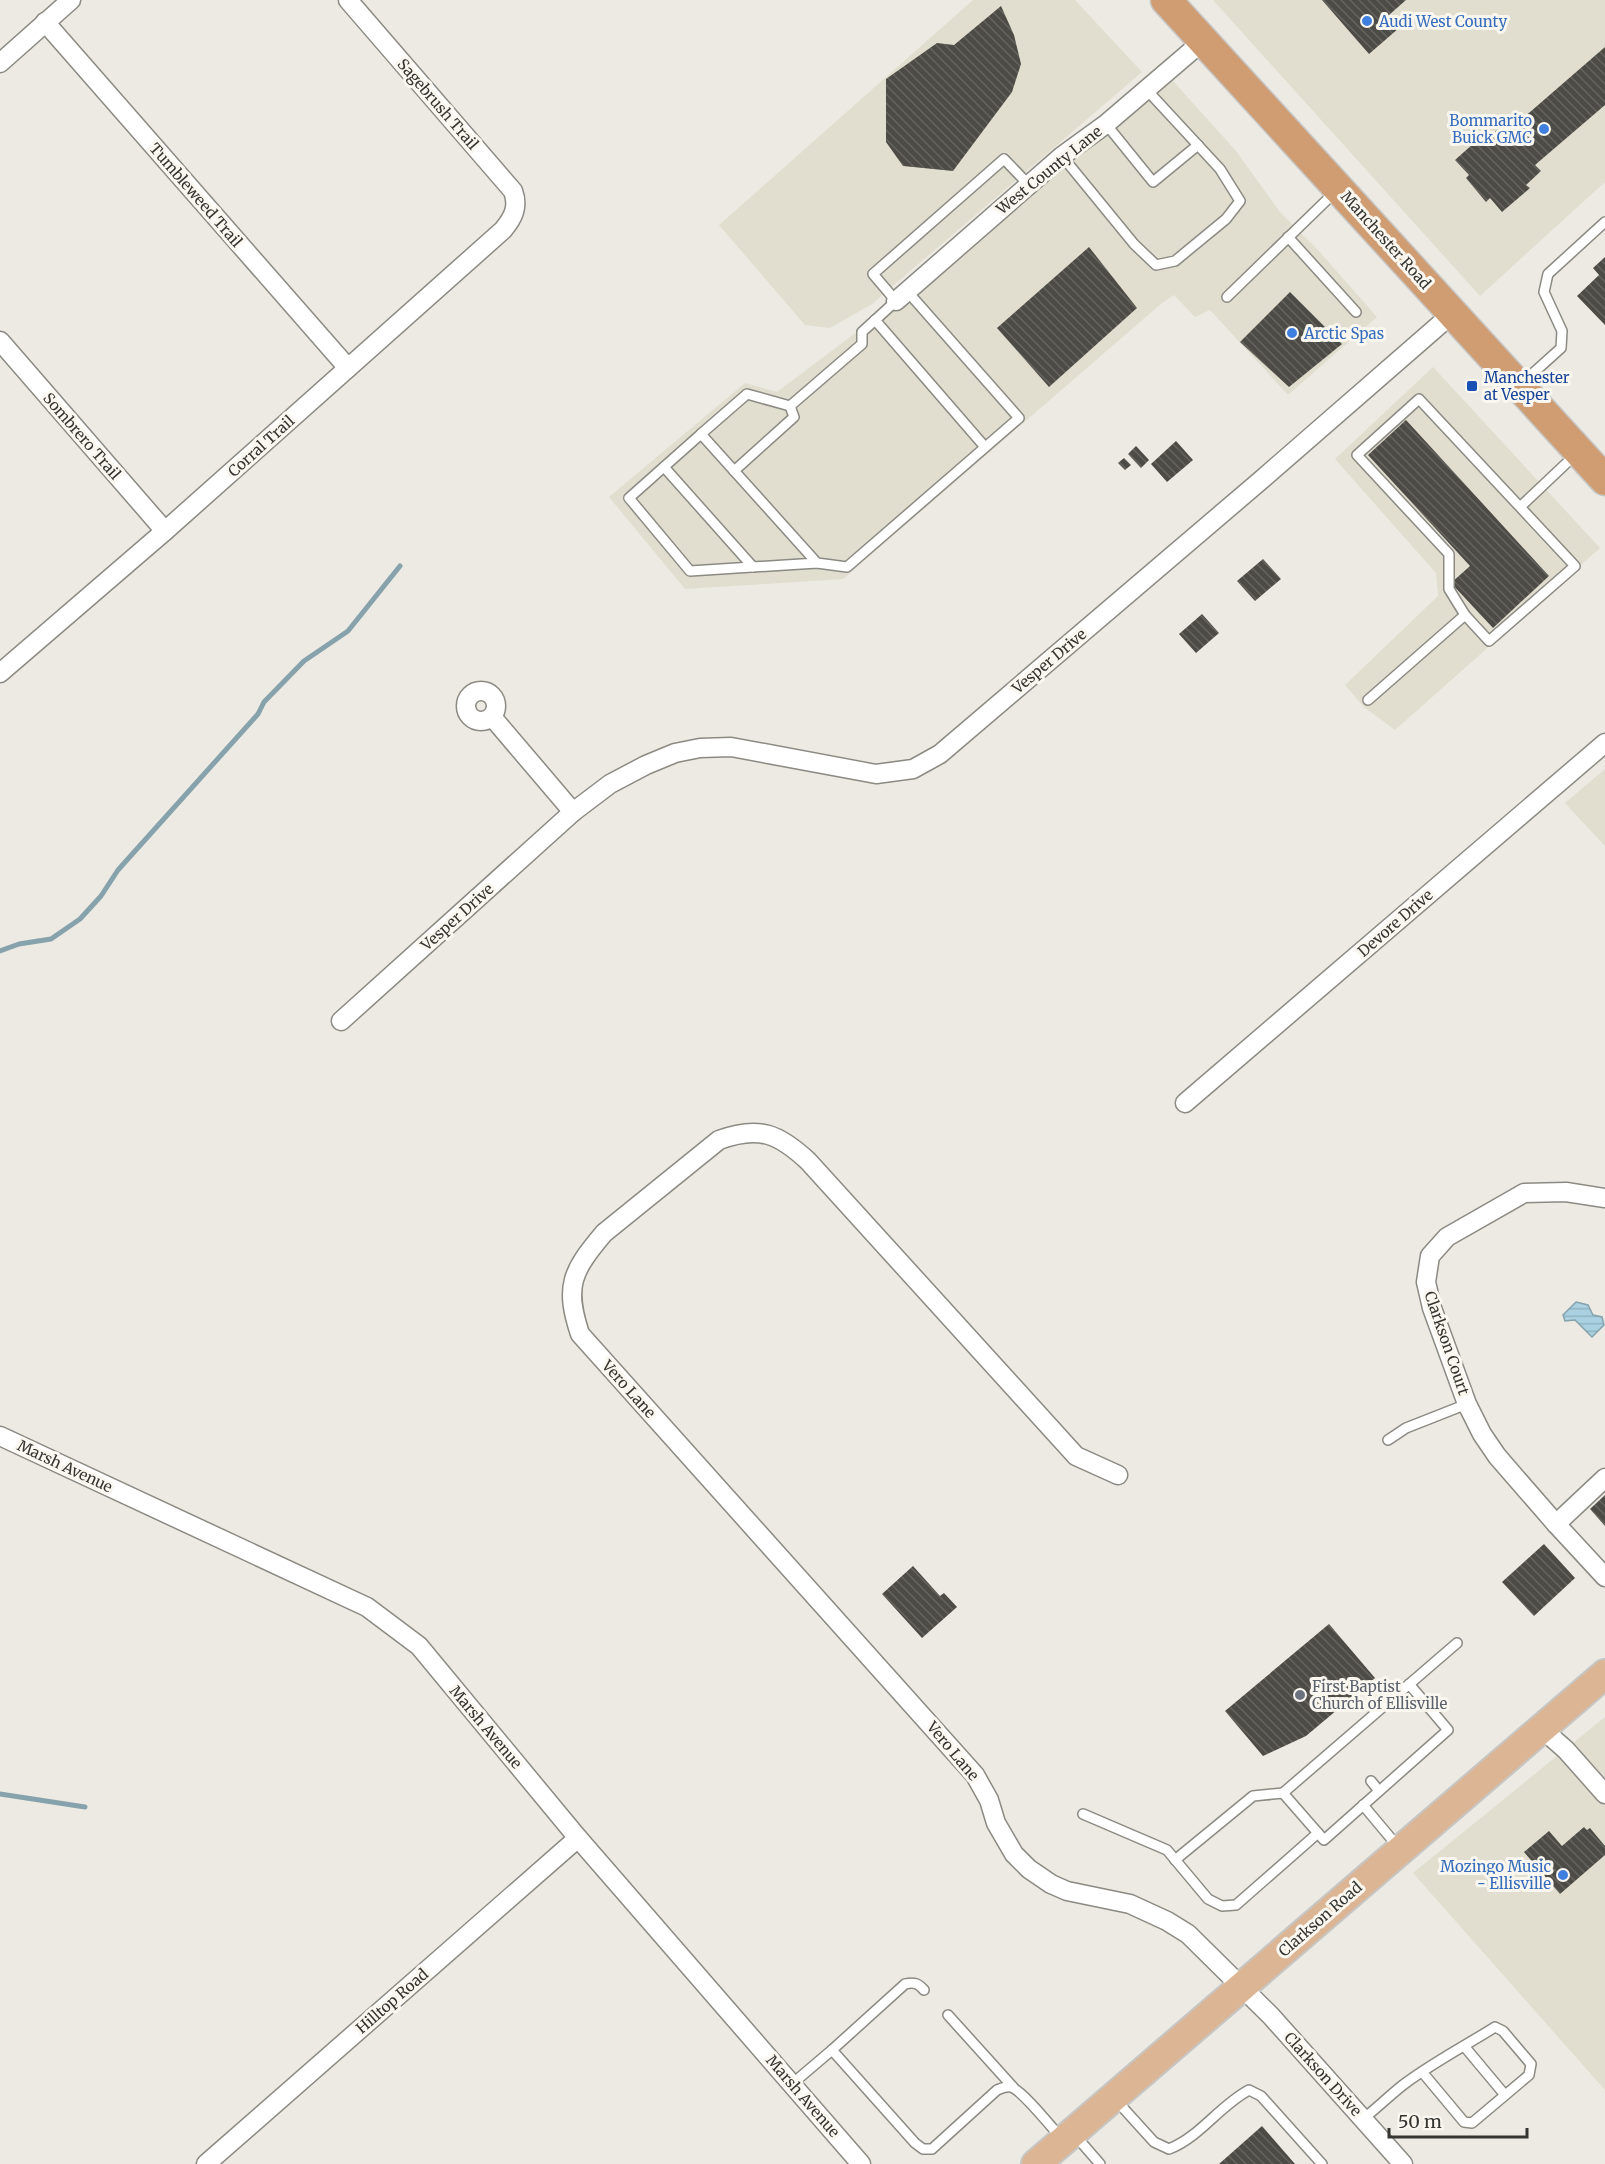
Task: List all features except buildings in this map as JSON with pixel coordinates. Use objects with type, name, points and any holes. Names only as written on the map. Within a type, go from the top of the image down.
[{"type":"highway","name":"Manchester Road","points":[[1166,0],[1605,480]]},
{"type":"main road","name":"Clarkson Road","points":[[1036,2164],[1541,1728],[1600,1681]]},
{"type":"street","points":[[0,63],[71,0]]},
{"type":"street","name":"Sagebrush Trail","points":[[348,0],[513,191],[517,200],[515,212]]},
{"type":"street","name":"Tumbleweed Trail","points":[[45,22],[348,368]]},
{"type":"street","name":"West County Lane","points":[[902,296],[1062,156],[1106,124],[1203,41]]},
{"type":"street","name":"Corral Trail","points":[[0,673],[165,531],[503,230],[515,212]]},
{"type":"street","name":"Vesper Drive","points":[[341,1021],[573,812],[610,784],[646,765],[675,753],[700,748],[731,747],[876,774],[913,769],[940,754],[1453,313]]},
{"type":"street","name":"Sombrero Trail","points":[[0,341],[165,531]]},
{"type":"street","points":[[493,717],[573,812]]},
{"type":"street","name":"Devore Drive","points":[[1185,1103],[1605,743]]},
{"type":"street","name":"Vero Lane","points":[[1118,1475],[1076,1456],[808,1161],[790,1144],[767,1134],[734,1134],[719,1140],[604,1233],[588,1252],[576,1272],[570,1293],[580,1334],[975,1774],[989,1800],[996,1823],[1014,1854],[1029,1869],[1051,1884],[1067,1891],[1130,1904],[1167,1921],[1188,1934],[1242,1986]]},
{"type":"street","name":"Clarkson Court","points":[[1605,1198],[1566,1192],[1524,1193],[1447,1237],[1430,1256],[1426,1282],[1432,1308],[1467,1404],[1482,1434],[1497,1456],[1605,1577]]},
{"type":"street","name":"Marsh Avenue","points":[[0,1436],[367,1607],[419,1646],[578,1838],[861,2164]]},
{"type":"street","points":[[1556,1524],[1605,1478]]},
{"type":"street","points":[[1541,1728],[1566,1750],[1605,1794]]},
{"type":"street","name":"Hilltop Road","points":[[206,2164],[578,1838]]},
{"type":"street","name":"Clarkson Drive","points":[[1242,1986],[1363,2119],[1398,2162]]},
{"type":"lane","points":[[1062,156],[1134,244],[1156,265],[1175,261],[1226,219],[1240,201],[1220,169],[1146,89]]},
{"type":"lane","points":[[1106,124],[1153,182],[1198,145]]},
{"type":"lane","points":[[790,406],[747,394],[629,498],[690,571],[817,563],[847,567],[1019,418],[902,296],[873,274],[1004,159],[1029,185]]},
{"type":"lane","points":[[1227,297],[1339,188]]},
{"type":"lane","points":[[1519,386],[1561,348],[1562,331],[1544,292],[1548,274],[1605,222]]},
{"type":"lane","points":[[1288,237],[1356,312]]},
{"type":"lane","points":[[790,406],[862,344],[862,332],[902,296]]},
{"type":"lane","points":[[875,320],[985,447]]},
{"type":"lane","points":[[1419,399],[1520,507],[1575,566],[1489,641],[1465,615],[1449,589],[1449,554],[1357,454],[1419,399]]},
{"type":"lane","points":[[734,471],[794,417],[790,406]]},
{"type":"lane","points":[[701,434],[817,563]]},
{"type":"lane","points":[[1520,507],[1579,451]]},
{"type":"lane","points":[[664,467],[753,567]]},
{"type":"lane","points":[[1368,700],[1465,615]]},
{"type":"lane","points":[[1388,1440],[1406,1428],[1467,1404]]},
{"type":"lane","points":[[1175,1860],[1253,1796],[1283,1793],[1341,1744],[1364,1730],[1409,1684],[1457,1643]]},
{"type":"lane","points":[[1283,1793],[1324,1840],[1357,1807],[1379,1791],[1448,1730],[1409,1684]]},
{"type":"lane","points":[[1341,1744],[1347,1752]]},
{"type":"lane","points":[[1316,1765],[1323,1773]]},
{"type":"lane","points":[[1393,1765],[1400,1772]]},
{"type":"lane","points":[[1371,1781],[1379,1791]]},
{"type":"lane","points":[[1357,1807],[1400,1850]]},
{"type":"lane","points":[[1083,1814],[1167,1850],[1208,1899],[1222,1906],[1236,1905],[1318,1833]]},
{"type":"lane","points":[[792,2084],[905,1984],[920,1985],[924,1990]]},
{"type":"lane","points":[[948,2015],[1013,2087],[1100,2164]]},
{"type":"lane","points":[[1363,2119],[1404,2085],[1495,2027],[1503,2031],[1531,2064],[1529,2075],[1472,2123],[1464,2122],[1423,2073]]},
{"type":"lane","points":[[1464,2046],[1505,2095]]},
{"type":"lane","points":[[832,2050],[922,2149],[932,2149],[997,2090],[1005,2086],[1013,2087]]},
{"type":"lane","points":[[1113,2097],[1154,2142],[1169,2149],[1184,2143],[1237,2097],[1249,2090],[1261,2096],[1322,2164]]},
{"type":"shaded area","points":[[973,0],[1075,0],[1142,72],[872,304],[830,328],[805,325],[719,225]]},
{"type":"shaded area","points":[[1213,0],[1605,0],[1605,182],[1480,296]]},
{"type":"shaded area","points":[[1173,81],[1236,151],[1280,212],[1318,250],[1377,317],[1288,395],[1210,310],[1195,317],[1174,295],[843,579],[685,589],[609,497],[745,383],[777,392],[926,280],[1045,176]]},
{"type":"shaded area","points":[[1433,367],[1600,548],[1395,730],[1364,707],[1345,685],[1438,596],[1436,573],[1335,459]]},
{"type":"shaded area","points":[[1605,769],[1605,846],[1565,803]]},
{"type":"shaded area","points":[[1605,1717],[1605,2090],[1413,1873]]},
{"type":"water","points":[[1576,1302],[1588,1305],[1593,1315],[1602,1317],[1604,1325],[1592,1337],[1575,1320],[1565,1321],[1563,1315]]},
{"type":"waterway","points":[[0,951],[19,944],[51,939],[80,919],[101,896],[118,870],[258,714],[264,702],[304,661],[348,631],[400,566]]},
{"type":"waterway","points":[[0,1794],[85,1807]]},
{"type":"place","name":"Audi West County","points":[[1367,21]]},
{"type":"place","name":"Bommarito Buick GMC","points":[[1544,129]]},
{"type":"place","name":"Arctic Spas","points":[[1292,333]]},
{"type":"place","name":"Manchester at Vesper","points":[[1472,386]]},
{"type":"place","name":"First Baptist Church of Ellisville","points":[[1300,1695]]},
{"type":"place","name":"Mozingo Music - Ellisville","points":[[1563,1875]]}]
